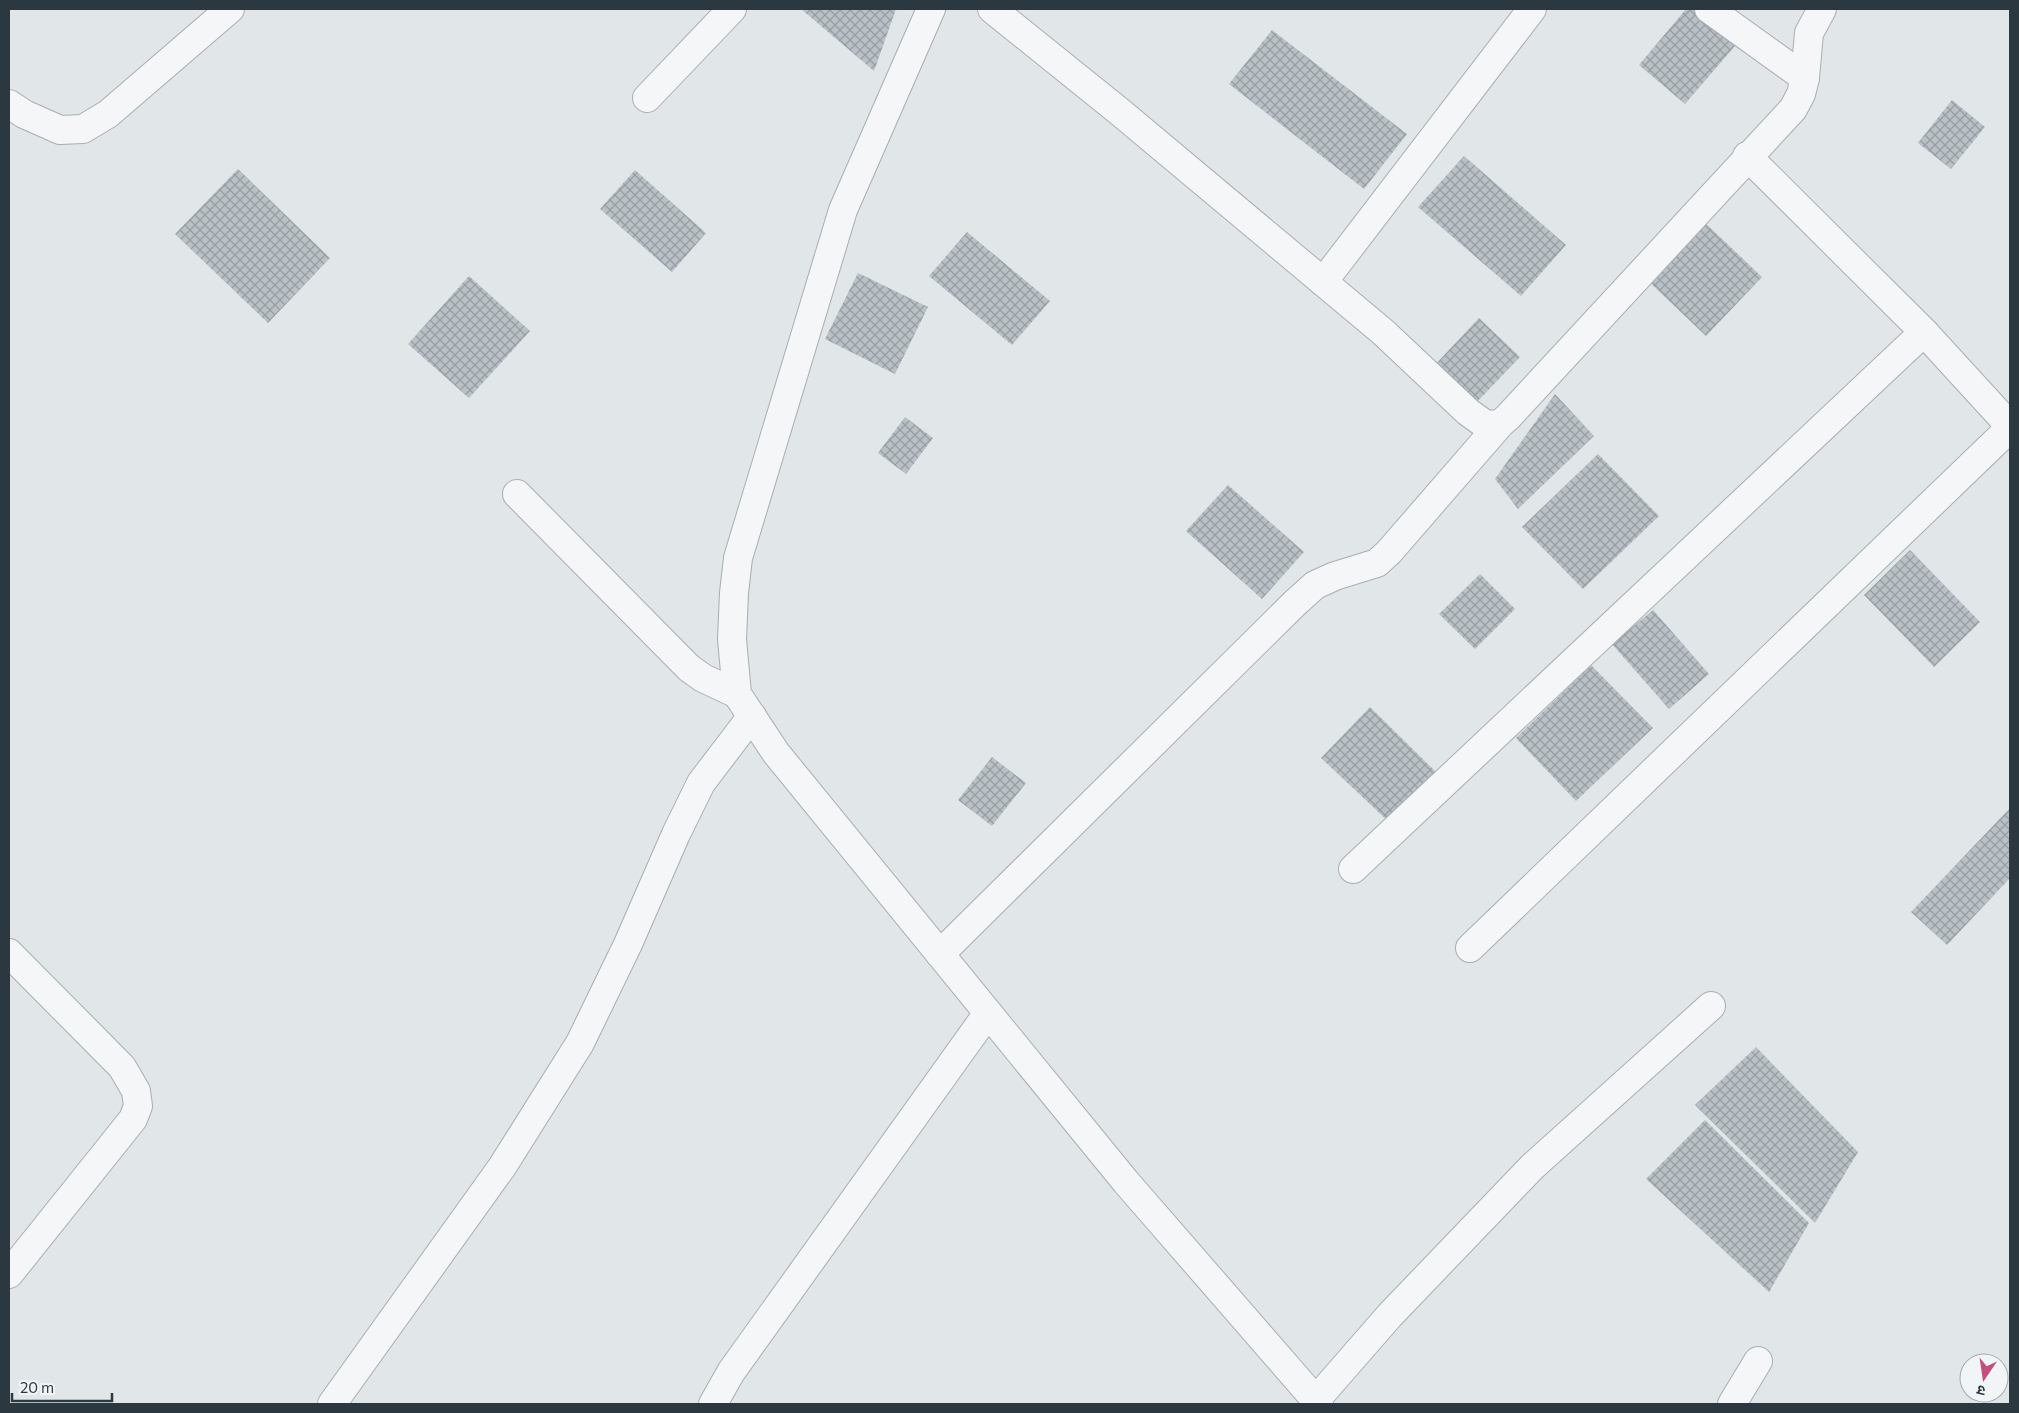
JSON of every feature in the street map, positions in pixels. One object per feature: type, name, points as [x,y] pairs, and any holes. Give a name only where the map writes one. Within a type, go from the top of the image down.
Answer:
[{"type":"street","points":[[9,104],[24,114],[60,130],[83,129],[108,114],[230,9]]},
{"type":"street","points":[[647,98],[732,9]]},
{"type":"street","points":[[332,1404],[502,1168],[580,1043],[628,944],[676,834],[701,783],[744,705],[732,639],[738,558],[843,210],[931,9]]},
{"type":"street","points":[[992,9],[1120,112],[1383,332],[1468,412],[1486,425],[1500,424]]},
{"type":"street","points":[[1323,282],[1532,9]]},
{"type":"street","points":[[1709,9],[1805,78]]},
{"type":"street","points":[[940,954],[1315,585],[1335,576],[1377,563],[1389,552],[1500,424],[1747,156],[1793,109],[1805,78],[1809,33],[1822,9]]},
{"type":"street","points":[[1470,948],[2010,427],[1924,332],[1747,156]]},
{"type":"street","points":[[1354,869],[1924,332]]},
{"type":"street","points":[[517,494],[689,668],[744,705],[776,753],[1126,1182],[1316,1403],[1390,1315],[1533,1166],[1711,1006]]},
{"type":"street","points":[[9,953],[122,1067],[136,1091],[138,1106],[133,1120],[9,1274]]},
{"type":"street","points":[[713,1404],[731,1372],[988,1012]]},
{"type":"street","points":[[1732,1404],[1758,1361]]},
{"type":"building","points":[[801,9],[896,9],[874,71]]},
{"type":"building","points":[[1686,9],[1705,9],[1741,39],[1685,104],[1639,65]]},
{"type":"building","points":[[1272,30],[1407,134],[1364,189],[1229,84]]},
{"type":"building","points":[[1952,100],[1985,127],[1951,169],[1918,143]]},
{"type":"building","points":[[1464,156],[1566,245],[1521,296],[1418,207]]},
{"type":"building","points":[[238,169],[330,258],[268,323],[175,234]]},
{"type":"building","points":[[635,170],[706,233],[672,272],[600,209]]},
{"type":"building","points":[[1701,219],[1762,277],[1706,336],[1645,278]]},
{"type":"building","points":[[967,232],[1050,301],[1012,345],[929,276]]},
{"type":"building","points":[[858,273],[928,307],[895,374],[825,339]]},
{"type":"building","points":[[469,276],[530,331],[469,398],[408,344]]},
{"type":"building","points":[[1479,318],[1520,357],[1474,405],[1433,367]]},
{"type":"building","points":[[1555,394],[1594,436],[1518,509],[1495,479]]},
{"type":"building","points":[[905,417],[933,438],[906,474],[878,453]]},
{"type":"building","points":[[1598,454],[1659,516],[1583,589],[1522,527]]},
{"type":"building","points":[[1228,485],[1304,552],[1262,599],[1186,531]]},
{"type":"building","points":[[1910,550],[1980,622],[1934,667],[1864,595]]},
{"type":"building","points":[[1480,574],[1515,609],[1475,649],[1439,614]]},
{"type":"building","points":[[1653,610],[1709,674],[1669,709],[1612,644]]},
{"type":"building","points":[[1591,665],[1653,728],[1576,801],[1516,738]]},
{"type":"building","points":[[1370,707],[1437,773],[1389,822],[1321,758]]},
{"type":"building","points":[[992,757],[1026,783],[992,826],[958,800]]},
{"type":"building","points":[[2010,808],[2010,878],[1947,945],[1911,912]]},
{"type":"building","points":[[1756,1047],[1858,1152],[1815,1223],[1695,1105]]},
{"type":"building","points":[[1705,1120],[1809,1223],[1769,1292],[1646,1179]]}]
